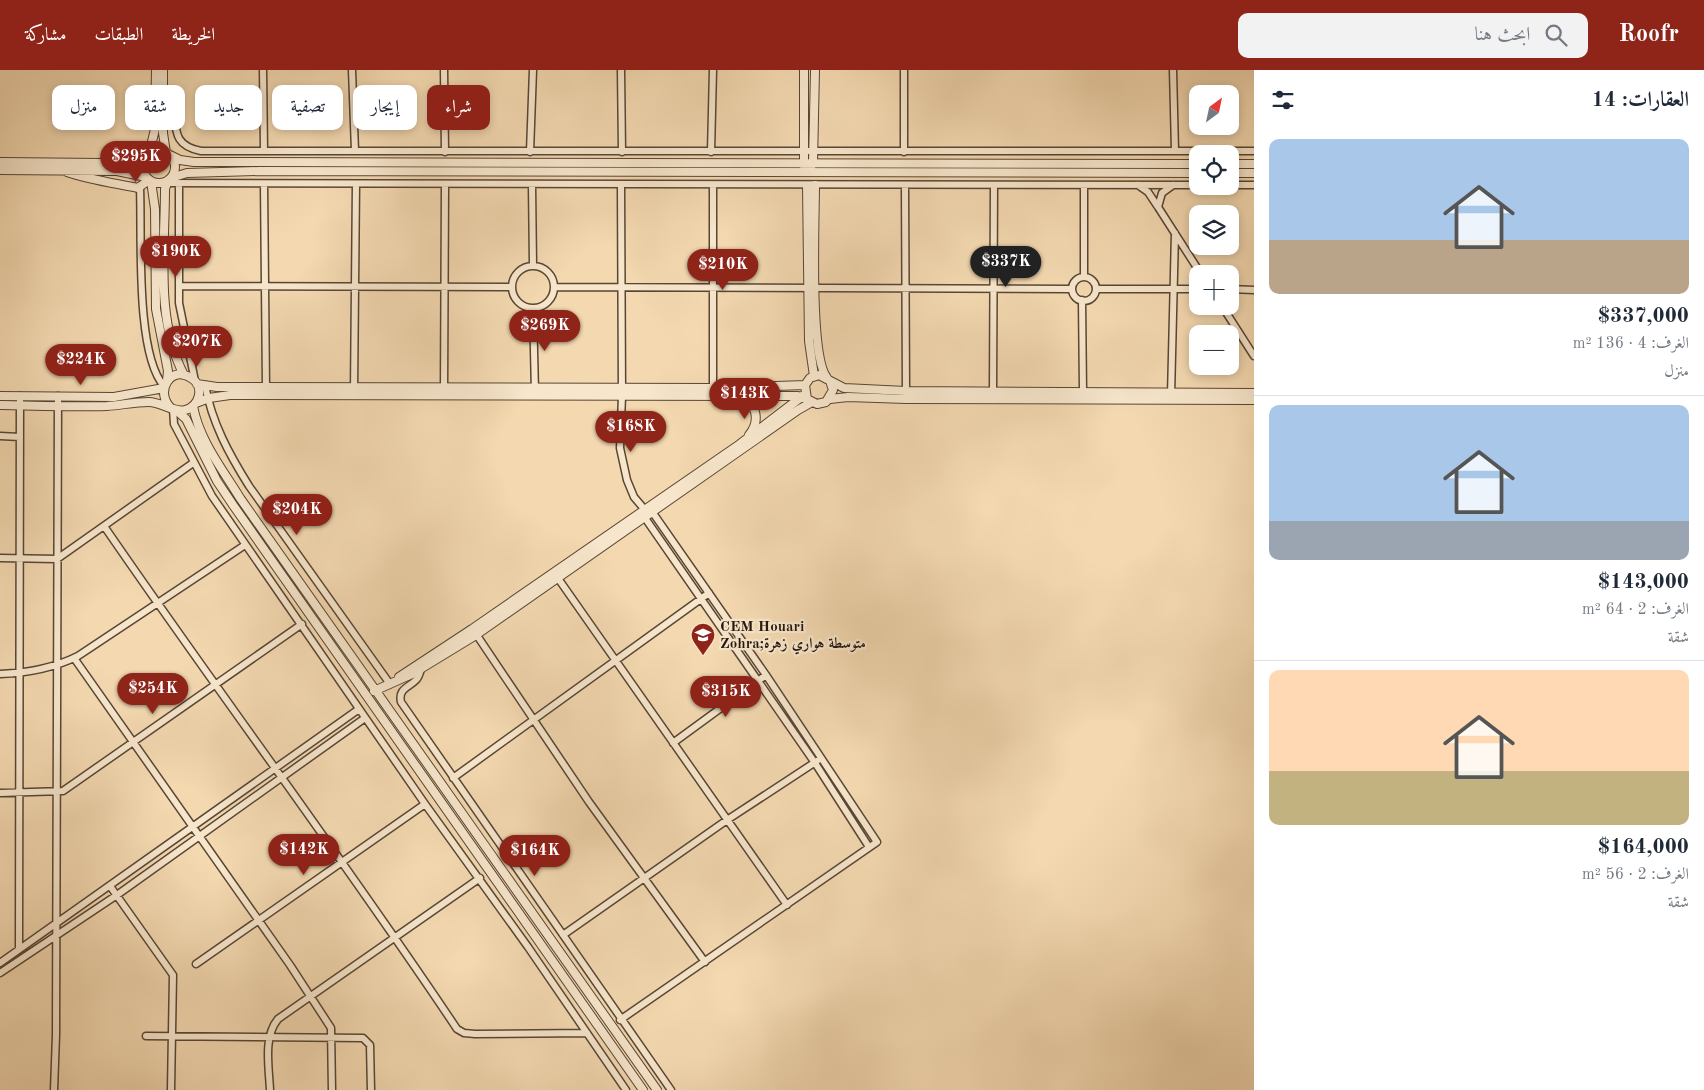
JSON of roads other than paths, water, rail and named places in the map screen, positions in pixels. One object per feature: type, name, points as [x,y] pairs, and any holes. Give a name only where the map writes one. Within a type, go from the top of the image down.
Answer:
[{"type":"street","points":[[156,70],[155,129],[142,167],[149,180],[154,209],[156,308],[168,372],[164,399],[186,419],[217,481],[233,505],[643,1090]]},
{"type":"street","points":[[162,85],[163,70]]},
{"type":"street","points":[[263,70],[264,151]]},
{"type":"street","points":[[352,70],[355,151]]},
{"type":"street","points":[[444,70],[445,152]]},
{"type":"street","points":[[530,152],[533,70]]},
{"type":"street","points":[[621,70],[622,152]]},
{"type":"street","points":[[711,152],[713,70]]},
{"type":"street","points":[[804,70],[803,163],[807,172]]},
{"type":"street","points":[[807,172],[813,163],[815,70]]},
{"type":"street","points":[[904,70],[904,152]]},
{"type":"street","points":[[1173,70],[1175,152]]},
{"type":"street","points":[[163,130],[167,153],[175,167],[167,181],[165,290],[174,348],[184,375],[199,384],[354,391],[713,392],[805,385],[814,376]]},
{"type":"street","points":[[177,130],[178,138],[187,147],[201,151],[1254,151]]},
{"type":"street","points":[[0,162],[101,163],[147,156],[159,150],[180,160],[194,162],[1189,164]]},
{"type":"street","points":[[1239,164],[1254,164]]},
{"type":"street","points":[[0,170],[117,171],[149,180],[167,181],[179,185],[1189,185]]},
{"type":"street","points":[[60,170],[95,180],[140,188]]},
{"type":"street","points":[[167,181],[187,173],[259,171],[1189,173]]},
{"type":"street","points":[[1239,173],[1254,173]]},
{"type":"street","points":[[149,180],[140,188],[141,276],[145,329],[154,372],[165,385]]},
{"type":"street","points":[[264,184],[266,387]]},
{"type":"street","points":[[354,391],[356,184]]},
{"type":"street","points":[[1138,184],[1148,192],[1195,265]]},
{"type":"street","points":[[179,185],[179,286],[183,325],[199,384],[200,392],[194,405],[197,423],[207,444],[240,498],[374,691],[657,1090]]},
{"type":"street","points":[[444,392],[445,185]]},
{"type":"street","points":[[532,185],[533,266]]},
{"type":"street","points":[[621,185],[622,392],[620,448],[622,466],[634,497],[700,599],[815,763],[869,847]]},
{"type":"street","points":[[713,392],[712,288],[714,185]]},
{"type":"street","points":[[905,185],[906,391]]},
{"type":"street","points":[[993,392],[995,289],[994,185]]},
{"type":"street","points":[[1084,185],[1084,277]]},
{"type":"street","points":[[1158,207],[1162,193],[1173,185]]},
{"type":"street","points":[[1239,185],[1254,185]]},
{"type":"street","points":[[811,186],[809,341],[814,376]]},
{"type":"street","points":[[1171,396],[1175,233]]},
{"type":"street","points":[[533,266],[544,269],[550,274],[555,287],[551,300],[546,305],[534,309],[521,305],[516,300],[512,287],[517,274],[523,269],[533,266]]},
{"type":"street","points":[[1084,277],[1094,282],[1096,289],[1094,296],[1082,300],[1075,296],[1072,289],[1074,282],[1084,277]]},
{"type":"street","points":[[179,286],[512,287]]},
{"type":"street","points":[[555,287],[1072,289]]},
{"type":"street","points":[[811,289],[821,367],[833,390],[830,399]]},
{"type":"street","points":[[1096,289],[1189,289]]},
{"type":"street","points":[[1239,289],[1254,290]]},
{"type":"street","points":[[1082,300],[1083,392]]},
{"type":"street","points":[[534,309],[535,392]]},
{"type":"street","points":[[1228,315],[1254,356]]},
{"type":"street","points":[[0,396],[114,397],[165,385],[172,377],[184,375]]},
{"type":"street","points":[[814,376],[829,380],[844,388],[906,391],[1083,392],[1254,400]]},
{"type":"street","points":[[199,384],[230,456],[249,486],[390,684]]},
{"type":"street","points":[[645,514],[653,513],[798,410],[807,398],[805,385]]},
{"type":"street","points":[[0,405],[124,405],[146,402],[174,409],[188,410],[207,399],[230,395],[354,391]]},
{"type":"street","points":[[713,392],[735,396],[807,398],[822,404],[830,399],[848,397],[906,400],[1254,393]]},
{"type":"street","points":[[19,950],[20,396]]},
{"type":"street","points":[[54,1090],[58,396]]},
{"type":"street","points":[[735,396],[750,403],[756,416],[753,430],[740,444]]},
{"type":"street","points":[[374,691],[422,669],[645,514],[740,444],[807,398]]},
{"type":"street","points":[[174,409],[174,424],[193,463],[245,545],[302,624],[425,804],[480,878],[588,1032],[626,1090]]},
{"type":"street","points":[[0,436],[20,437]]},
{"type":"street","points":[[0,558],[57,559],[193,463]]},
{"type":"street","points":[[620,1020],[877,842],[766,675],[653,513]]},
{"type":"street","points":[[104,526],[157,604],[216,684],[462,1032],[474,1034],[588,1032]]},
{"type":"street","points":[[0,674],[20,673],[74,658],[245,545]]},
{"type":"street","points":[[556,575],[787,905]]},
{"type":"street","points":[[453,778],[709,593]]},
{"type":"street","points":[[0,793],[64,791],[302,624]]},
{"type":"street","points":[[390,684],[426,657],[474,632]]},
{"type":"street","points":[[474,632],[589,802],[705,962]]},
{"type":"street","points":[[74,658],[259,920],[311,995],[331,1028],[332,1090]]},
{"type":"street","points":[[422,669],[417,680],[402,691],[400,696],[401,702],[620,1020],[671,1090]]},
{"type":"street","points":[[673,744],[766,675]]},
{"type":"street","points":[[0,962],[359,709]]},
{"type":"street","points":[[0,973],[200,837],[365,718]]},
{"type":"street","points":[[563,935],[727,820],[815,763],[821,757]]},
{"type":"street","points":[[196,964],[425,804]]},
{"type":"street","points":[[270,1090],[269,1037],[278,1019],[394,936],[480,878]]},
{"type":"street","points":[[110,886],[172,976],[171,1090]]},
{"type":"street","points":[[146,1036],[360,1037],[369,1042],[371,1090]]},
{"type":"place","name":"CEM Houari Zohra;متوسطة هواري زهرة","points":[[703,656]]}]
